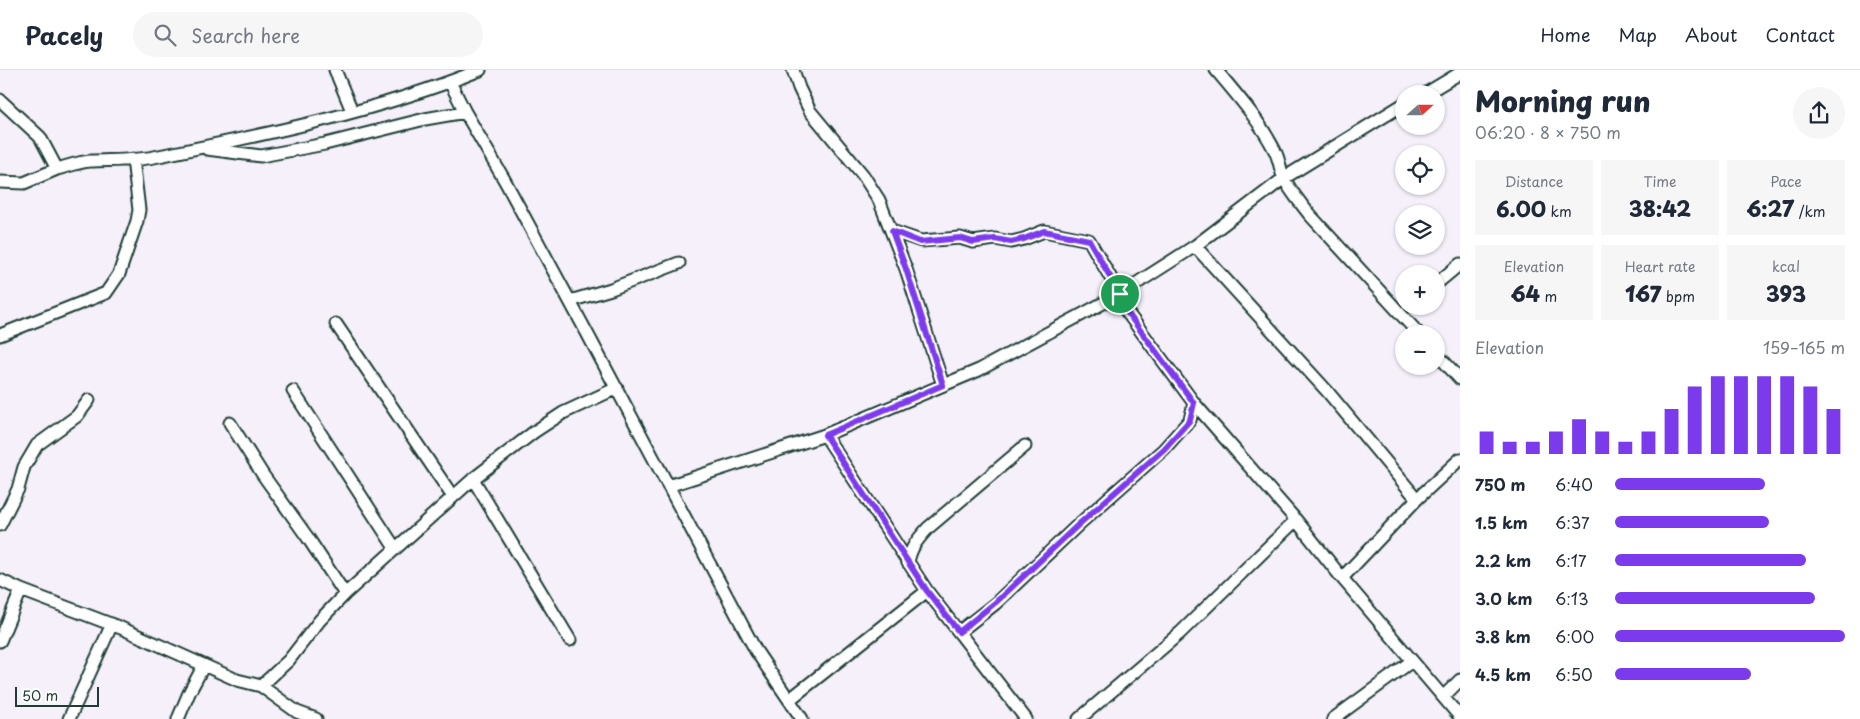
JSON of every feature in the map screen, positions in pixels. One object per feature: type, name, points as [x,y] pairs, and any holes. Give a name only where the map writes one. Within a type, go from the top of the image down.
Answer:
[{"type":"street","points":[[335,70],[352,111]]},
{"type":"street","points":[[0,182],[24,183],[57,169],[88,161],[133,160],[152,157],[302,126],[402,98],[480,70]]},
{"type":"street","points":[[793,70],[798,88],[810,111],[863,175],[879,200],[906,269],[943,385]]},
{"type":"street","points":[[1216,70],[1237,94],[1257,122],[1275,151],[1284,178],[1309,214],[1395,299]]},
{"type":"street","points":[[1440,85],[1460,73]]},
{"type":"street","points":[[450,82],[617,388],[756,651],[802,719]]},
{"type":"street","points":[[0,100],[40,137],[57,169]]},
{"type":"street","points":[[668,486],[825,435],[979,370],[1118,295],[1196,246],[1284,178],[1395,110]]},
{"type":"street","points":[[198,147],[261,156],[325,144],[425,119],[465,112]]},
{"type":"street","points":[[0,335],[106,293],[120,274],[137,221],[139,210],[133,160]]},
{"type":"street","points":[[892,231],[920,242],[960,238],[973,242],[995,239],[1011,242],[1044,231],[1089,240],[1118,295],[1194,403],[1296,520],[1342,578],[1460,717]]},
{"type":"street","points":[[1196,246],[1327,391],[1418,499]]},
{"type":"street","points":[[570,301],[611,289],[678,264]]},
{"type":"street","points":[[1445,276],[1460,264]]},
{"type":"street","points":[[336,324],[453,497]]},
{"type":"street","points":[[1445,362],[1460,379]]},
{"type":"street","points":[[261,686],[289,660],[320,620],[346,594],[473,479],[563,413],[617,388]]},
{"type":"street","points":[[293,391],[395,548]]},
{"type":"street","points":[[0,525],[18,489],[24,467],[37,446],[77,416],[90,400]]},
{"type":"street","points":[[959,632],[996,602],[1078,525],[1164,449],[1190,420],[1194,403]]},
{"type":"street","points":[[230,424],[346,594]]},
{"type":"street","points":[[825,435],[927,591],[1026,719]]},
{"type":"street","points":[[908,563],[916,542],[928,528],[1025,446]]},
{"type":"street","points":[[1342,578],[1418,499],[1460,459]]},
{"type":"street","points":[[473,479],[570,640]]},
{"type":"street","points":[[1079,719],[1180,633],[1296,520]]},
{"type":"street","points":[[0,580],[21,590],[112,624],[237,680],[261,686],[295,715],[316,719]]},
{"type":"street","points":[[0,641],[21,590]]},
{"type":"street","points":[[789,700],[927,591]]},
{"type":"street","points":[[68,719],[112,624]]},
{"type":"street","points":[[1333,719],[1412,661]]},
{"type":"street","points":[[178,719],[204,665]]},
{"type":"street","points":[[1443,697],[1460,680]]},
{"type":"route","points":[[892,231],[920,242],[960,238],[973,242],[995,239],[1011,242],[1044,231],[1089,240],[1120,294],[1115,296],[1194,403],[1190,420],[1164,449],[1078,525],[996,602],[959,632],[927,591],[825,435],[943,385],[892,231]]}]
